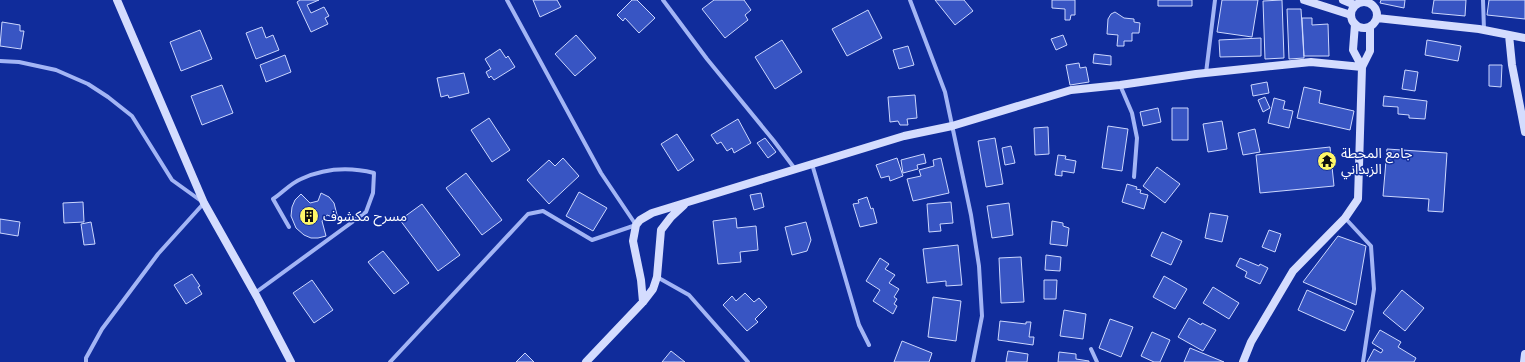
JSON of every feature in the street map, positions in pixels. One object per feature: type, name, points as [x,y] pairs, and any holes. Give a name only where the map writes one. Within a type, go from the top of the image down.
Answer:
[{"type":"street","points":[[116,0],[204,203],[291,362]]},
{"type":"street","points":[[507,0],[601,173],[636,225]]},
{"type":"street","points":[[663,0],[707,59],[795,169]]},
{"type":"street","points":[[910,0],[945,92],[971,215],[979,266],[982,316],[973,362]]},
{"type":"street","points":[[1206,73],[1215,0]]},
{"type":"street","points":[[1304,0],[1351,15],[1355,24],[1353,50],[1362,67]]},
{"type":"street","points":[[1343,0],[1358,3],[1370,2],[1377,10],[1376,22],[1370,27],[1362,28],[1355,24]]},
{"type":"street","points":[[1483,0],[1484,30]]},
{"type":"street","points":[[1351,15],[1358,3]]},
{"type":"street","points":[[1377,18],[1484,30],[1525,38]]},
{"type":"street","points":[[1243,362],[1251,342],[1294,271],[1346,218],[1358,199],[1362,67],[1370,50],[1370,27]]},
{"type":"street","points":[[1509,35],[1512,65],[1525,132]]},
{"type":"street","points":[[0,61],[19,62],[56,70],[88,84],[108,97],[132,116],[172,180],[204,203]]},
{"type":"street","points":[[643,302],[641,280],[633,242],[636,225],[640,220],[652,213],[686,204],[904,136],[952,126],[1071,90],[1206,73],[1311,62],[1362,67]]},
{"type":"street","points":[[1120,85],[1132,113],[1137,138],[1134,177]]},
{"type":"street","points":[[812,164],[859,325],[869,345]]},
{"type":"street","points":[[254,293],[366,212],[373,193],[374,173],[357,169],[334,169],[300,179],[273,199],[289,227]]},
{"type":"street","points":[[86,362],[86,358],[102,329],[158,254],[204,203]]},
{"type":"street","points":[[586,362],[643,302],[653,289],[657,277],[661,230],[671,217],[686,204]]},
{"type":"street","points":[[390,362],[528,214],[543,211],[592,240],[636,225]]},
{"type":"street","points":[[1346,218],[1371,246],[1374,289],[1363,362]]},
{"type":"street","points":[[657,277],[689,295],[748,362]]},
{"type":"street","points":[[1090,349],[1097,362]]},
{"type":"street","points":[[1524,362],[1525,354]]},
{"type":"building","points":[[300,0],[319,0],[307,5],[311,13],[324,7],[329,16],[325,18],[328,24],[311,32],[297,2]]},
{"type":"building","points":[[533,0],[557,0],[561,7],[540,17]]},
{"type":"building","points":[[632,0],[637,0],[655,18],[639,33],[625,18],[623,21],[617,15]]},
{"type":"building","points":[[714,0],[744,0],[751,10],[745,15],[748,20],[725,38],[702,9]]},
{"type":"building","points":[[935,0],[964,0],[973,11],[955,25]]},
{"type":"building","points":[[1052,0],[1075,0],[1075,15],[1071,15],[1070,20],[1065,20],[1065,9],[1052,8]]},
{"type":"building","points":[[1158,0],[1192,0],[1192,6],[1158,6]]},
{"type":"building","points":[[1222,0],[1258,0],[1252,37],[1217,32]]},
{"type":"building","points":[[1282,0],[1284,58],[1265,59],[1263,1]]},
{"type":"building","points":[[1381,0],[1405,0],[1404,8],[1380,3]]},
{"type":"building","points":[[1434,0],[1466,0],[1465,16],[1432,13]]},
{"type":"building","points":[[1489,0],[1525,0],[1525,19],[1487,15]]},
{"type":"building","points":[[1287,9],[1301,9],[1304,58],[1289,59]]},
{"type":"building","points":[[868,10],[882,38],[847,56],[832,29]]},
{"type":"building","points":[[1115,12],[1124,18],[1134,19],[1134,22],[1140,23],[1139,33],[1132,33],[1132,41],[1124,41],[1124,46],[1117,46],[1118,35],[1107,34],[1108,19],[1111,14]]},
{"type":"building","points":[[1302,18],[1312,18],[1312,25],[1328,24],[1329,56],[1304,56]]},
{"type":"building","points":[[2,22],[20,25],[20,31],[24,31],[21,49],[0,46]]},
{"type":"building","points":[[262,27],[266,38],[273,35],[279,50],[256,59],[246,33]]},
{"type":"building","points":[[200,30],[212,59],[181,71],[170,42]]},
{"type":"building","points":[[576,35],[596,58],[575,76],[555,54]]},
{"type":"building","points":[[1063,35],[1067,45],[1056,50],[1051,39]]},
{"type":"building","points":[[1261,38],[1261,56],[1220,57],[1219,40]]},
{"type":"building","points":[[782,40],[802,72],[775,89],[755,57]]},
{"type":"building","points":[[1427,40],[1461,46],[1458,61],[1425,55]]},
{"type":"building","points":[[908,46],[914,65],[899,69],[893,50]]},
{"type":"building","points":[[500,49],[506,58],[508,56],[515,67],[494,80],[491,76],[489,78],[486,72],[491,69],[485,59]]},
{"type":"building","points":[[1094,54],[1111,56],[1111,65],[1093,63]]},
{"type":"building","points":[[285,55],[291,72],[266,82],[260,65]]},
{"type":"building","points":[[1079,63],[1080,68],[1086,67],[1089,82],[1070,85],[1066,65]]},
{"type":"building","points":[[1489,65],[1502,65],[1501,87],[1489,86]]},
{"type":"building","points":[[1405,70],[1418,72],[1415,91],[1402,89]]},
{"type":"building","points":[[464,73],[469,93],[449,98],[448,95],[441,97],[437,78]]},
{"type":"building","points":[[1267,82],[1269,93],[1253,96],[1251,85]]},
{"type":"building","points":[[222,85],[233,113],[202,125],[191,96]]},
{"type":"building","points":[[1304,87],[1321,91],[1319,103],[1354,111],[1350,130],[1297,118]]},
{"type":"building","points":[[915,95],[917,118],[907,119],[908,125],[900,125],[898,121],[890,122],[888,97]]},
{"type":"building","points":[[1384,96],[1427,101],[1425,119],[1409,118],[1409,115],[1398,114],[1398,107],[1383,106]]},
{"type":"building","points":[[1265,97],[1270,108],[1263,112],[1258,100]]},
{"type":"building","points":[[1274,98],[1285,101],[1283,109],[1293,111],[1289,128],[1268,123]]},
{"type":"building","points":[[1158,108],[1161,122],[1143,126],[1140,112]]},
{"type":"building","points":[[1172,108],[1188,108],[1188,140],[1172,140]]},
{"type":"building","points":[[489,118],[510,150],[492,162],[471,130]]},
{"type":"building","points":[[738,119],[751,143],[734,153],[732,148],[727,151],[721,142],[717,144],[711,135]]},
{"type":"building","points":[[1222,121],[1227,149],[1208,152],[1203,124]]},
{"type":"building","points":[[1108,126],[1128,129],[1122,171],[1102,168]]},
{"type":"building","points":[[1048,127],[1049,154],[1035,155],[1034,128]]},
{"type":"building","points":[[1255,129],[1260,152],[1243,155],[1238,133]]},
{"type":"building","points":[[677,134],[694,160],[678,171],[661,144]]},
{"type":"building","points":[[765,138],[776,152],[768,158],[757,143]]},
{"type":"building","points":[[995,138],[1003,184],[986,187],[978,141]]},
{"type":"building","points":[[1011,146],[1015,163],[1005,165],[1002,148]]},
{"type":"building","points":[[1330,147],[1334,186],[1260,193],[1256,155]]},
{"type":"building","points":[[1387,149],[1447,153],[1443,212],[1428,211],[1429,199],[1383,196]]},
{"type":"building","points":[[924,154],[926,163],[917,165],[918,169],[903,173],[901,160]]},
{"type":"building","points":[[1058,155],[1066,156],[1065,159],[1076,161],[1074,173],[1062,171],[1062,176],[1055,175]]},
{"type":"building","points":[[563,158],[579,176],[549,204],[527,180],[549,160],[555,166]]},
{"type":"building","points":[[897,158],[903,176],[890,181],[889,176],[881,178],[876,165]]},
{"type":"building","points":[[941,158],[949,193],[913,201],[907,179],[921,176],[919,170],[934,166],[933,160]]},
{"type":"building","points":[[1157,167],[1180,184],[1165,203],[1143,186]]},
{"type":"building","points":[[466,173],[502,220],[482,235],[446,188]]},
{"type":"building","points":[[1127,184],[1137,187],[1136,189],[1141,190],[1140,193],[1148,195],[1144,209],[1122,202]]},
{"type":"building","points":[[579,192],[607,208],[593,231],[566,216]]},
{"type":"building","name":"مسرح مكشوف","points":[[321,193],[329,197],[334,203],[338,219],[327,215],[322,221],[326,236],[311,238],[304,235],[296,228],[291,216],[292,207],[295,200],[301,194],[310,203],[318,201]]},
{"type":"building","points":[[761,193],[764,207],[754,210],[750,195]]},
{"type":"building","points":[[867,197],[871,209],[873,208],[877,223],[860,227],[853,204],[859,203],[858,200]]},
{"type":"building","points":[[83,202],[84,222],[64,223],[63,203]]},
{"type":"building","points":[[951,202],[953,223],[940,224],[941,231],[929,232],[927,204]]},
{"type":"building","points":[[1009,203],[1013,235],[992,238],[987,206]]},
{"type":"building","points":[[422,204],[460,255],[438,271],[400,220]]},
{"type":"building","points":[[1210,213],[1228,216],[1222,242],[1205,238]]},
{"type":"building","points":[[736,218],[737,228],[756,226],[758,250],[740,252],[741,262],[718,264],[713,221]]},
{"type":"building","points":[[0,219],[20,222],[18,236],[0,233]]},
{"type":"building","points":[[1052,221],[1063,223],[1063,226],[1069,228],[1067,246],[1050,244]]},
{"type":"building","points":[[91,222],[95,244],[84,245],[81,224]]},
{"type":"building","points":[[806,222],[811,240],[807,251],[792,255],[785,227]]},
{"type":"building","points":[[1269,230],[1281,234],[1275,252],[1262,247]]},
{"type":"building","points":[[1162,232],[1182,241],[1171,265],[1151,256]]},
{"type":"building","points":[[1338,236],[1366,246],[1356,305],[1303,282]]},
{"type":"building","points":[[958,245],[962,285],[946,286],[946,281],[927,283],[923,249]]},
{"type":"building","points":[[383,251],[409,283],[394,294],[368,262]]},
{"type":"building","points":[[1046,255],[1061,257],[1060,271],[1045,270]]},
{"type":"building","points":[[1021,257],[1024,302],[1001,303],[999,258]]},
{"type":"building","points":[[880,258],[889,264],[885,269],[895,275],[889,283],[899,289],[894,297],[897,299],[894,304],[897,306],[893,314],[873,301],[880,290],[866,281]]},
{"type":"building","points":[[1240,258],[1268,268],[1260,284],[1245,277],[1247,272],[1236,266]]},
{"type":"building","points":[[192,274],[200,286],[198,287],[202,294],[186,304],[174,285]]},
{"type":"building","points":[[1164,276],[1187,289],[1175,309],[1153,297]]},
{"type":"building","points":[[312,280],[333,310],[314,323],[293,293]]},
{"type":"building","points":[[1044,280],[1057,280],[1056,299],[1044,299]]},
{"type":"building","points":[[1213,287],[1239,303],[1229,319],[1203,303]]},
{"type":"building","points":[[1307,290],[1354,311],[1345,331],[1298,310]]},
{"type":"building","points":[[1402,290],[1424,308],[1405,331],[1383,313]]},
{"type":"building","points":[[745,293],[754,302],[759,298],[767,307],[755,319],[758,322],[747,331],[723,305],[732,296],[736,301]]},
{"type":"building","points":[[933,297],[961,301],[956,341],[928,337]]},
{"type":"building","points":[[1064,310],[1086,314],[1083,339],[1060,336]]},
{"type":"building","points":[[1189,318],[1201,325],[1202,323],[1216,330],[1203,351],[1178,337]]},
{"type":"building","points":[[1110,319],[1133,327],[1121,357],[1099,348]]},
{"type":"building","points":[[1000,321],[1026,324],[1026,322],[1031,322],[1029,337],[1034,337],[1033,345],[998,340]]},
{"type":"building","points":[[1380,330],[1401,342],[1398,347],[1416,358],[1414,362],[1367,362],[1374,349],[1381,353],[1383,350],[1372,343]]},
{"type":"building","points":[[1152,332],[1170,340],[1160,362],[1154,362],[1141,356]]},
{"type":"building","points":[[902,341],[932,353],[929,362],[894,362]]},
{"type":"building","points":[[1190,348],[1224,362],[1184,362]]},
{"type":"building","points":[[671,351],[685,362],[662,362]]},
{"type":"building","points":[[1008,351],[1028,354],[1027,362],[1006,362]]},
{"type":"building","points":[[1059,352],[1076,354],[1076,359],[1089,362],[1058,362]]},
{"type":"building","points":[[525,353],[534,362],[516,362]]},
{"type":"place","name":"جامع المحطة الزبداني","points":[[1327,161]]},
{"type":"place","name":"مسرح مكشوف","points":[[309,216]]}]
